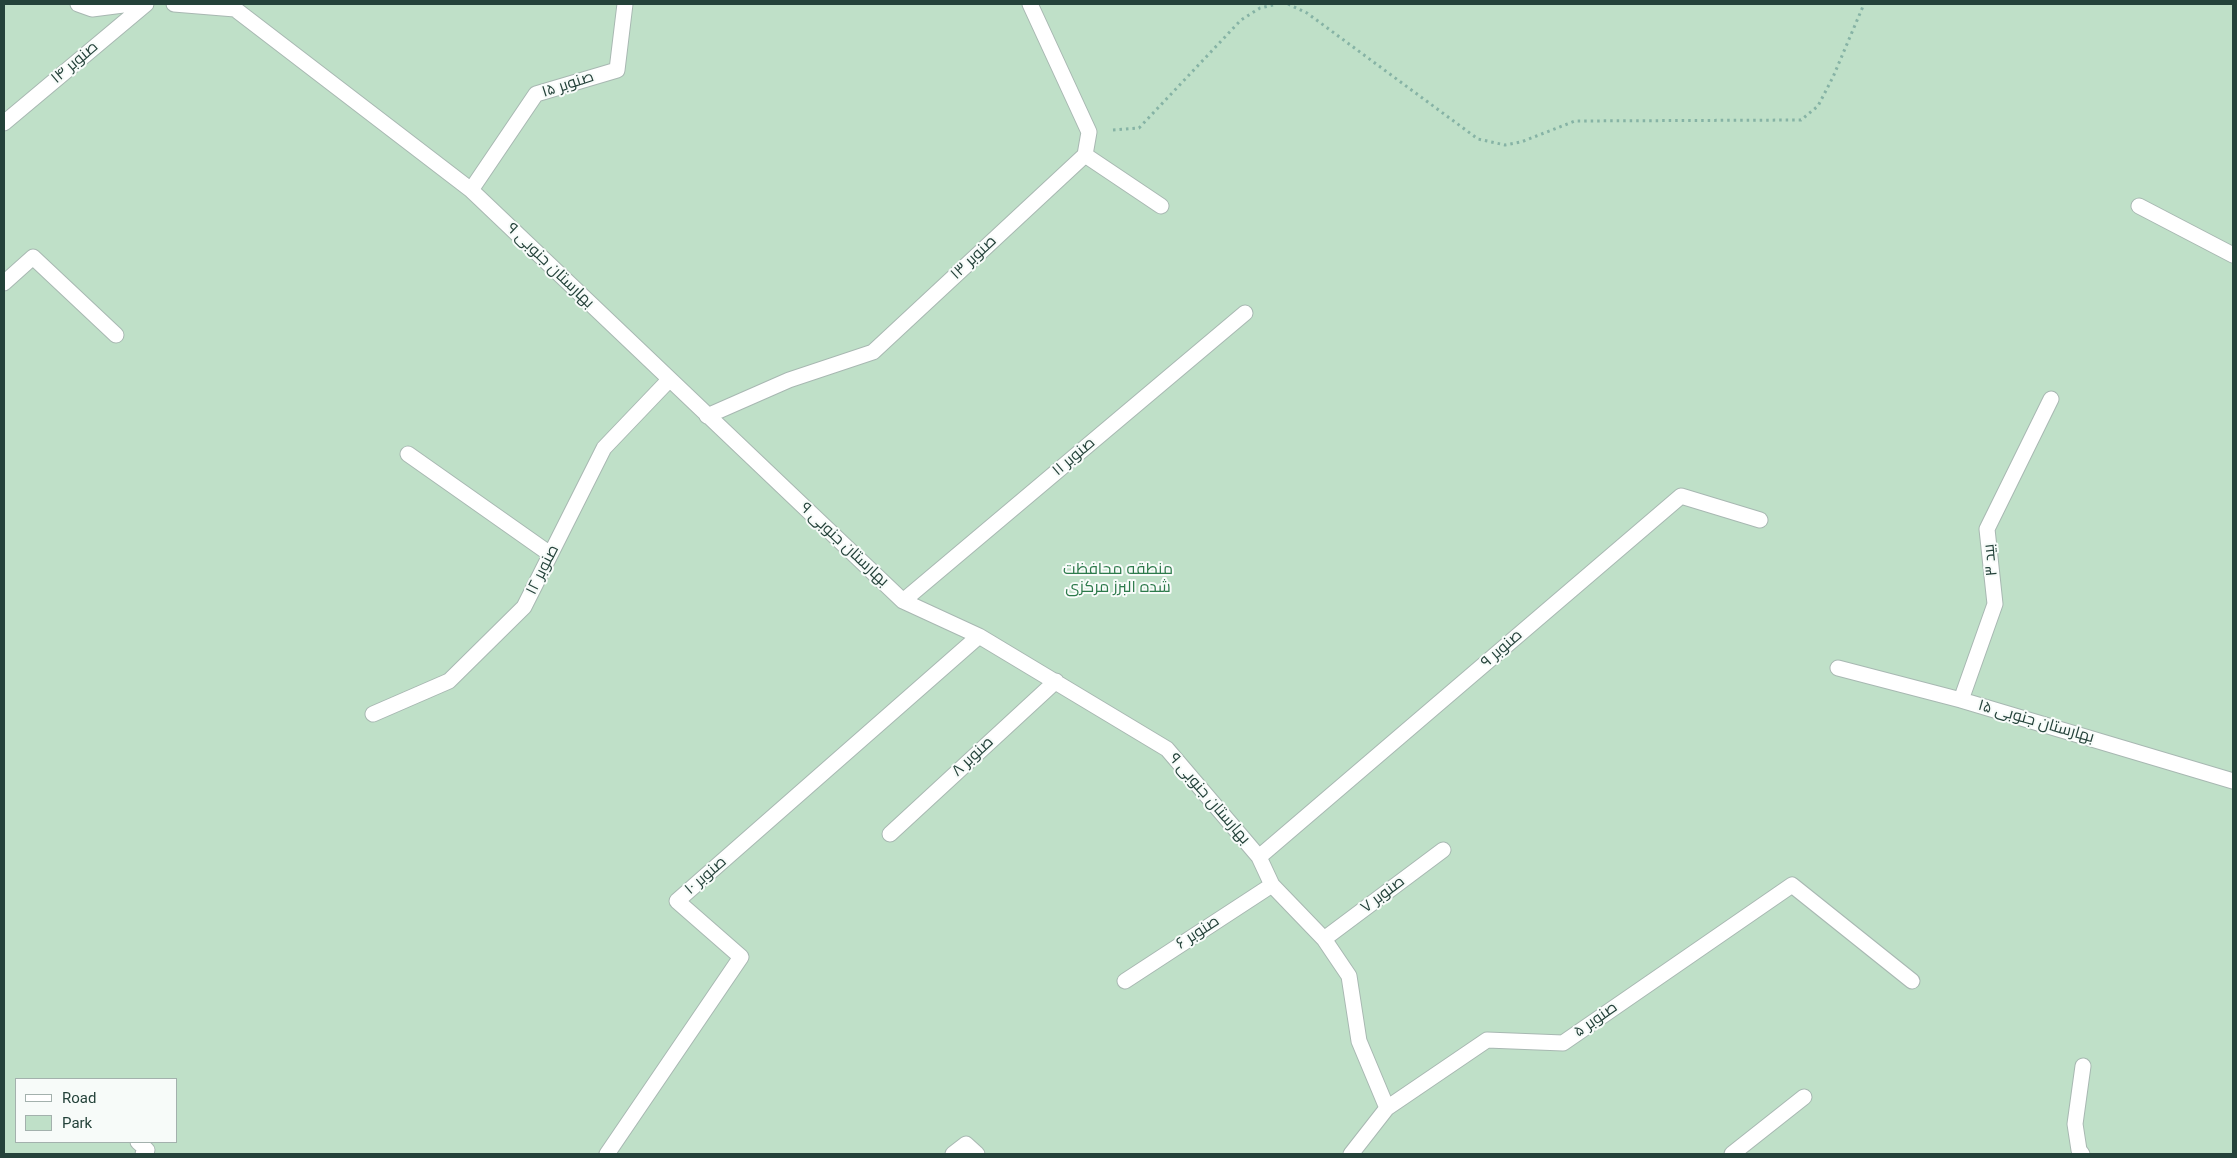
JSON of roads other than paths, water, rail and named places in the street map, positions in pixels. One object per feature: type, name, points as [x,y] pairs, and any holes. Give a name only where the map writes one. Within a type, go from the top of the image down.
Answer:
[{"type":"street","points":[[78,4],[92,9],[131,4]]},
{"type":"street","name":"صنوبر ۱۴","points":[[4,123],[146,4]]},
{"type":"street","name":"بهارستان جنوبی ۹","points":[[174,4],[235,6],[471,190],[903,601],[979,636],[1167,749],[1259,856],[1272,885],[1324,939],[1348,976],[1359,1041],[1386,1108]]},
{"type":"street","name":"صنوبر ۱۵","points":[[471,190],[536,94],[617,70],[625,4]]},
{"type":"street","points":[[1030,4],[1090,132],[1086,155],[1161,206]]},
{"type":"street","name":"صنوبر ۱۳","points":[[707,416],[789,380],[873,352],[1086,155]]},
{"type":"street","points":[[2139,206],[2233,255]]},
{"type":"street","points":[[4,283],[33,257],[116,335]]},
{"type":"street","name":"صنوبر ۱۱","points":[[903,601],[1245,313]]},
{"type":"street","name":"صنوبر ۱۲","points":[[373,714],[449,681],[524,606],[604,448],[670,380]]},
{"type":"street","name":"بید ۳","points":[[1961,700],[1995,604],[1987,529],[2051,399]]},
{"type":"street","points":[[408,454],[550,554]]},
{"type":"street","name":"صنوبر ۹","points":[[1259,856],[1681,496],[1760,520]]},
{"type":"street","name":"صنوبر ۱۰","points":[[607,1154],[741,957],[677,902],[979,636]]},
{"type":"street","name":"بهارستان جنوبی ۱۵","points":[[1838,668],[1961,700],[2233,780]]},
{"type":"street","name":"صنوبر ۸","points":[[890,834],[1056,681]]},
{"type":"street","name":"صنوبر ۷","points":[[1324,939],[1443,850]]},
{"type":"street","name":"صنوبر ۶","points":[[1125,981],[1272,885]]},
{"type":"street","name":"صنوبر ۵","points":[[1386,1108],[1487,1040],[1563,1043],[1792,885],[1912,982]]},
{"type":"street","points":[[2082,1154],[2079,1150],[2075,1124],[2083,1066]]},
{"type":"street","points":[[1732,1154],[1804,1097]]},
{"type":"street","points":[[1352,1154],[1386,1108]]},
{"type":"street","points":[[139,1143],[147,1150],[143,1154]]},
{"type":"street","points":[[953,1154],[966,1144],[977,1154]]},
{"type":"park label","name":"منطقه محافظت شده البرز مرکزی","points":[[1118,579]]}]
